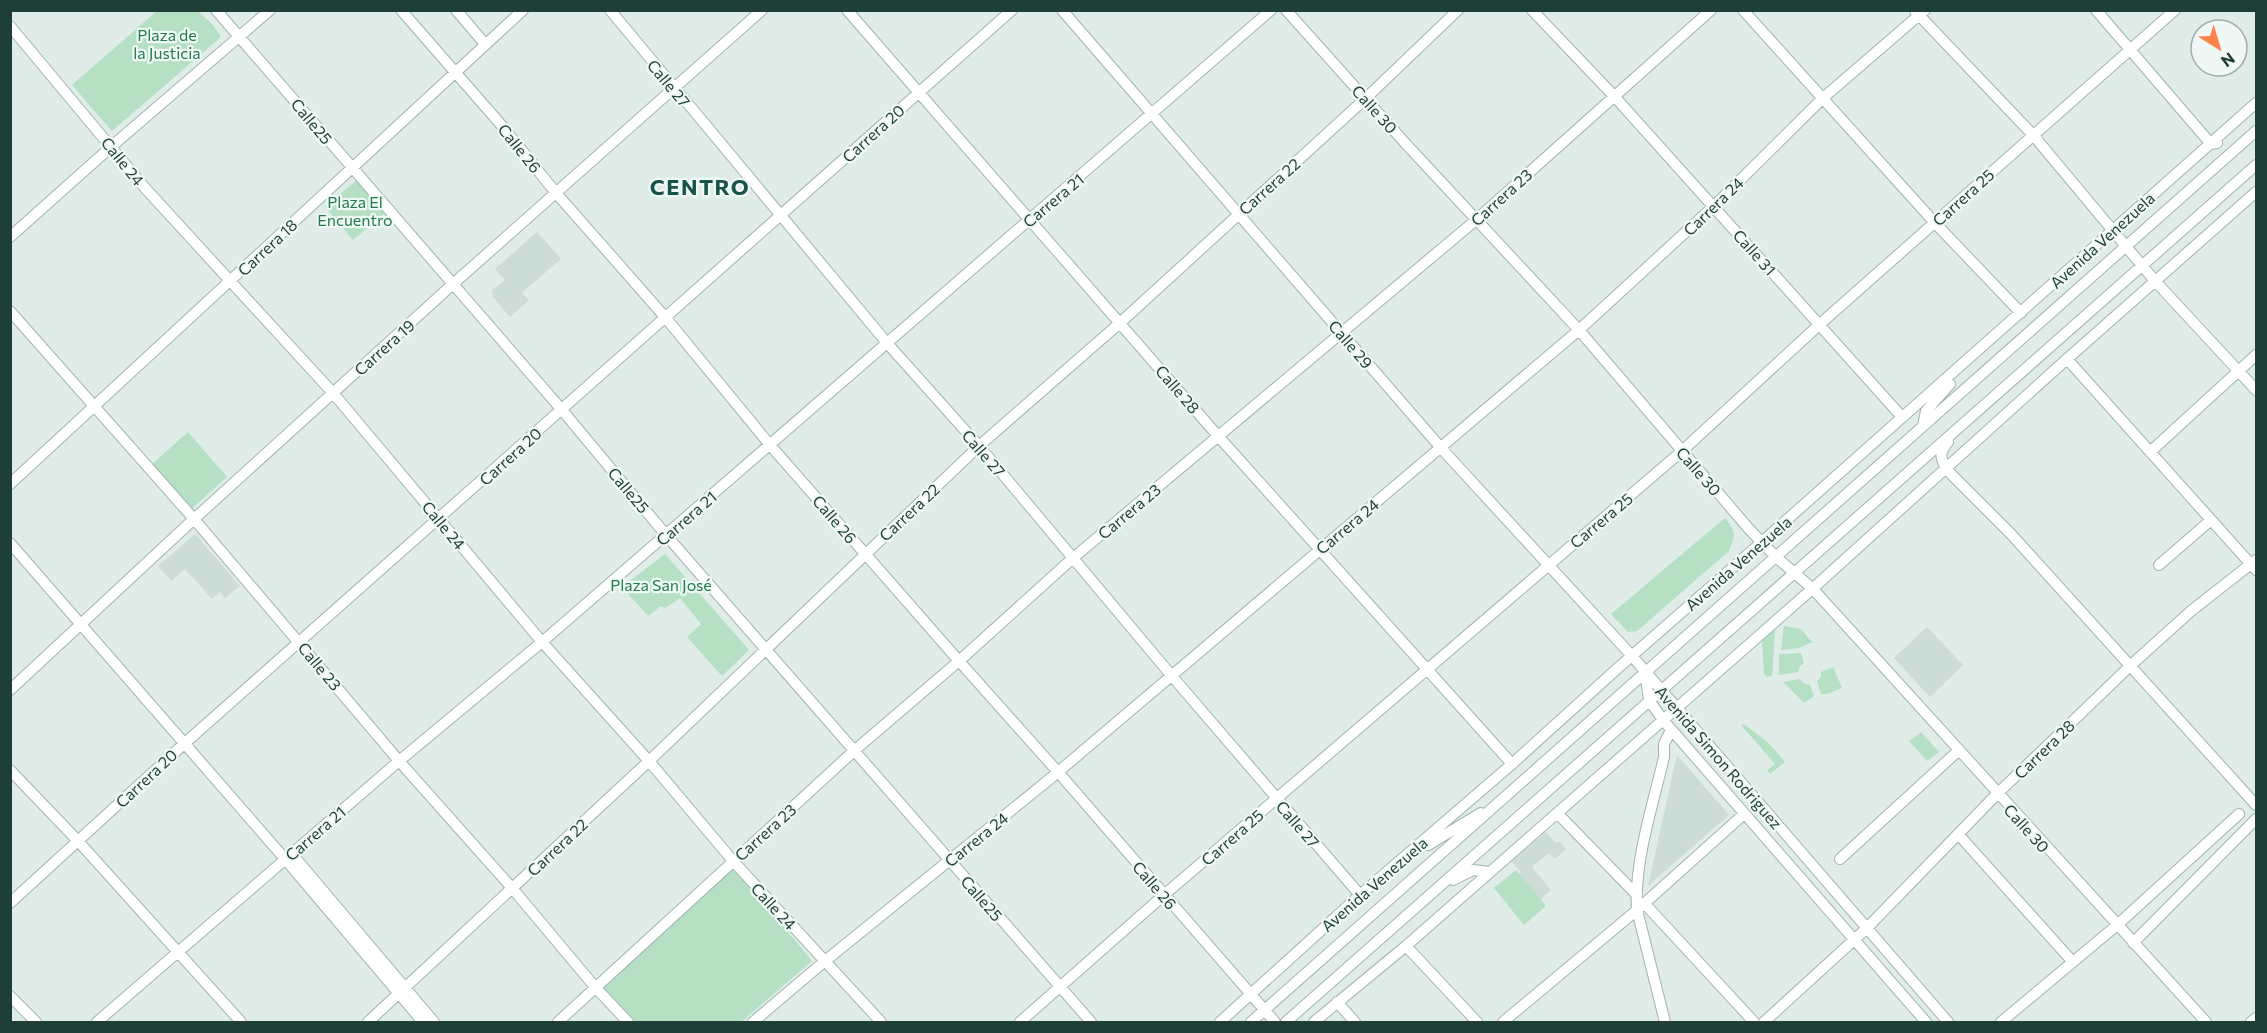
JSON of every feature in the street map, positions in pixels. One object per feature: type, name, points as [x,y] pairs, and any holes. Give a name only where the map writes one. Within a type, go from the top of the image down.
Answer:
[{"type":"street","name":"Calle25","points":[[216,10],[666,535],[1091,1023]]},
{"type":"street","points":[[10,237],[270,10]]},
{"type":"street","name":"Calle 26","points":[[401,10],[665,317],[770,445],[1275,1023]]},
{"type":"street","points":[[456,10],[485,44]]},
{"type":"street","name":"Carrera 18","points":[[10,484],[523,10]]},
{"type":"street","name":"Calle 27","points":[[610,10],[673,89],[887,343],[979,447],[1359,895]]},
{"type":"street","name":"Carrera 19","points":[[10,690],[453,284],[762,10]]},
{"type":"street","name":"Calle 28","points":[[847,10],[1218,436],[1512,764]]},
{"type":"street","name":"Carrera 20","points":[[10,903],[299,641],[1012,10]]},
{"type":"street","name":"Calle 29","points":[[1062,10],[1441,448],[1645,672]]},
{"type":"street","name":"Carrera 21","points":[[97,1023],[399,760],[542,642],[1152,116],[1271,10]]},
{"type":"street","name":"Calle 30","points":[[1286,10],[1365,99],[1579,330],[1762,542],[1811,590],[2206,1023]]},
{"type":"street","name":"Carrera 22","points":[[368,1023],[650,761],[979,447],[1121,322],[1365,99],[1458,10]]},
{"type":"street","name":"Calle 31","points":[[1532,10],[1614,96],[1902,417]]},
{"type":"street","name":"Carrera 23","points":[[558,1023],[855,750],[959,661],[1073,558],[1476,220],[1711,10]]},
{"type":"street","points":[[1743,10],[1935,223],[2021,313]]},
{"type":"street","points":[[2096,10],[2211,144],[2221,142],[2256,112]]},
{"type":"street","name":"Carrera 25","points":[[1020,1023],[1164,895],[1682,451],[1820,324],[2175,10]]},
{"type":"street","points":[[1920,12],[2033,135],[2155,280],[2256,390]]},
{"type":"street","name":"Carrera 24","points":[[753,1023],[825,961],[1058,772],[1579,330],[1714,206],[1823,99],[1920,12]]},
{"type":"street","name":"Calle 24","points":[[10,26],[145,188],[333,393],[542,642],[650,761],[733,861],[881,1023]]},
{"type":"street","name":"Avenida Venezuela","points":[[1220,1023],[1359,895],[1512,764],[2256,103]]},
{"type":"street","name":"Avenida Venezuela","points":[[1251,1023],[2256,131]]},
{"type":"street","points":[[1286,1023],[2142,264],[2256,166]]},
{"type":"street","points":[[1314,1023],[1406,946],[1811,590],[2155,280],[2256,194]]},
{"type":"street","name":"Calle 23","points":[[10,311],[194,519],[399,760],[628,1023]]},
{"type":"street","points":[[1923,426],[1926,411],[1936,398],[1977,357],[1988,342]]},
{"type":"street","points":[[2150,452],[2256,355]]},
{"type":"street","points":[[2067,359],[2211,520],[2255,565]]},
{"type":"street","points":[[2017,375],[1950,438],[1940,452],[1946,469],[2011,534],[2256,805]]},
{"type":"street","points":[[2159,565],[2211,520]]},
{"type":"street","points":[[10,543],[185,743],[289,856],[401,991],[423,1023]]},
{"type":"street","name":"Carrera 28","points":[[1764,1023],[1866,929],[1997,794],[2130,666],[2191,611],[2255,565]]},
{"type":"street","name":"Avenida Simon Rodriguez","points":[[1645,672],[1948,1023]]},
{"type":"street","name":"Avenida Simon Rodriguez","points":[[1645,672],[1649,700],[1671,730],[1926,1023]]},
{"type":"street","points":[[1665,1023],[1636,894],[1644,845],[1664,757],[1664,744],[1671,730]]},
{"type":"street","points":[[1648,733],[1664,744]]},
{"type":"street","points":[[1840,859],[1958,751]]},
{"type":"street","points":[[10,770],[78,841],[241,1023]]},
{"type":"street","points":[[1376,881],[1388,878],[1435,839],[1492,808]]},
{"type":"street","points":[[1557,813],[1636,894]]},
{"type":"street","points":[[1503,1023],[1640,907],[1744,813]]},
{"type":"street","points":[[2001,1023],[2116,926],[2239,814]]},
{"type":"street","points":[[2133,943],[2256,819]]},
{"type":"street","points":[[1959,834],[2072,961]]},
{"type":"street","points":[[1383,937],[1401,925],[1450,882],[1473,870],[1490,872]]},
{"type":"street","points":[[1640,907],[1754,1023]]},
{"type":"street","points":[[1406,946],[1477,1023]]},
{"type":"street","points":[[401,991],[434,1023]]},
{"type":"street","points":[[10,996],[36,1023]]},
{"type":"street","points":[[1337,1002],[1355,1023]]},
{"type":"street","points":[[2251,1023],[2256,1018]]},
{"type":"shaded area","points":[[537,232],[561,259],[522,293],[529,300],[510,317],[493,297],[492,290],[505,280],[495,269]]},
{"type":"shaded area","points":[[195,534],[240,586],[225,598],[220,592],[212,599],[185,569],[171,581],[158,566]]},
{"type":"shaded area","points":[[1927,627],[1963,665],[1930,697],[1894,658]]},
{"type":"shaded area","points":[[1677,755],[1729,815],[1648,886]]},
{"type":"shaded area","points":[[1546,832],[1556,843],[1559,841],[1566,849],[1555,859],[1549,853],[1532,867],[1551,890],[1539,901],[1517,876],[1521,872],[1511,861],[1520,854],[1518,850],[1525,844],[1528,847]]},
{"type":"green space","name":"Plaza de la Justicia","points":[[158,10],[198,11],[213,25],[221,37],[112,131],[72,85]]},
{"type":"green space","name":"Plaza El Encuentro","points":[[357,180],[385,213],[353,240],[325,207]]},
{"type":"green space","points":[[188,432],[227,477],[189,511],[150,466]]},
{"type":"green space","points":[[1725,518],[1734,534],[1729,551],[1637,631],[1628,632],[1611,614]]},
{"type":"green space","name":"Plaza San José","points":[[665,554],[749,650],[722,676],[687,637],[701,624],[680,598],[665,608],[661,606],[648,616],[622,587]]},
{"type":"green space","points":[[1784,626],[1801,629],[1812,642],[1799,648],[1781,650]]},
{"type":"green space","points":[[1775,630],[1772,676],[1767,677],[1764,674],[1762,640]]},
{"type":"green space","points":[[1801,653],[1804,663],[1798,672],[1779,675],[1779,654]]},
{"type":"green space","points":[[1833,667],[1842,688],[1821,694],[1817,681],[1821,677],[1821,672]]},
{"type":"green space","points":[[1800,679],[1803,683],[1810,685],[1814,696],[1804,703],[1783,682]]},
{"type":"green space","points":[[1743,724],[1766,741],[1785,762],[1770,774],[1767,770],[1775,764],[1741,725]]},
{"type":"green space","points":[[1921,732],[1939,752],[1927,761],[1909,741]]},
{"type":"green space","points":[[733,865],[812,961],[741,1022],[630,1022],[597,986]]},
{"type":"green space","points":[[1516,870],[1546,906],[1524,925],[1494,888]]},
{"type":"district","name":"CENTRO","points":[[700,186]]}]
